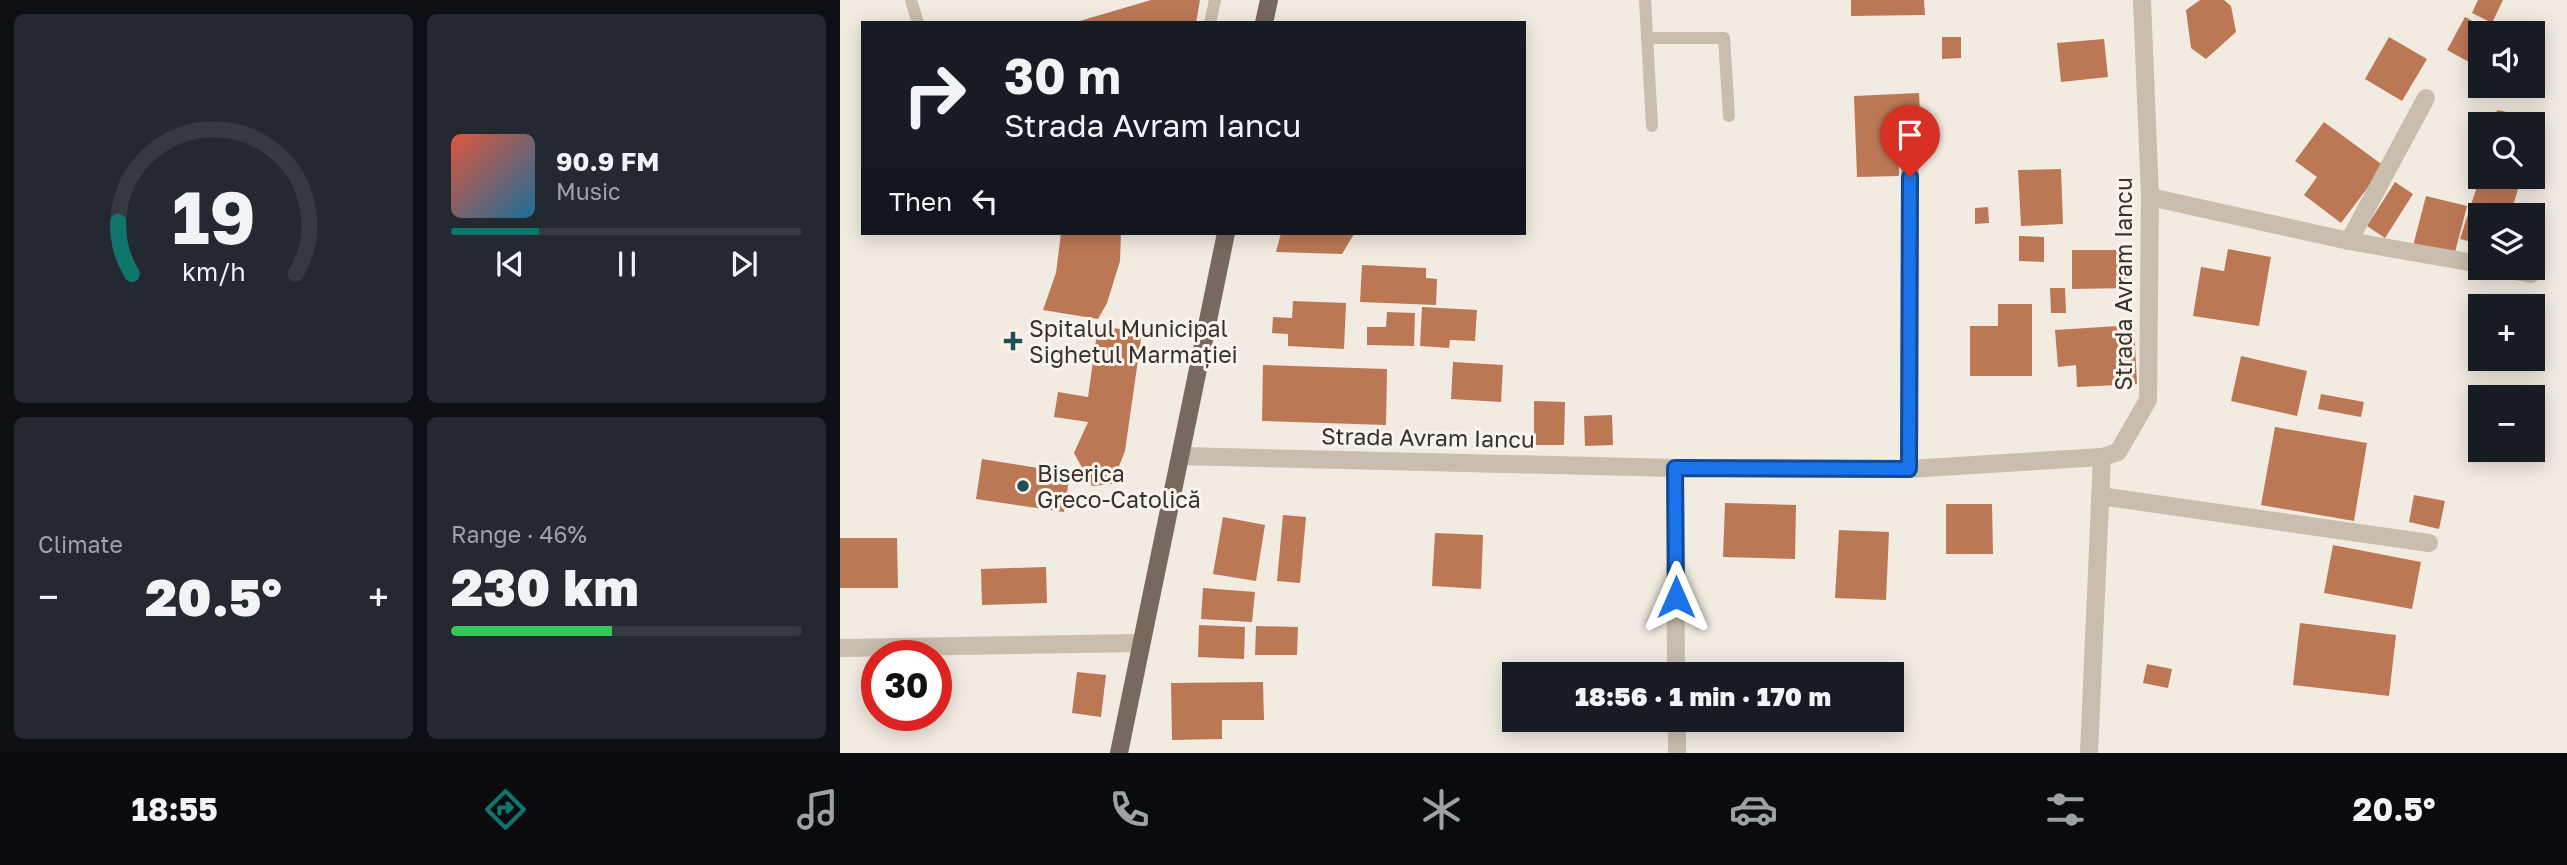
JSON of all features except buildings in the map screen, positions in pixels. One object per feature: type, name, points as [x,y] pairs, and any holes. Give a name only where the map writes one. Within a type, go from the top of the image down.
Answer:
[{"type":"main road","points":[[1264,21],[1269,0]]},
{"type":"main road","points":[[1119,753],[1139,643],[1226,235]]},
{"type":"street","name":"Strada Avram Iancu","points":[[1180,456],[1675,468],[1909,469],[2102,457],[2118,452],[2125,445],[2148,400],[2150,197],[2142,0]]},
{"type":"street","points":[[2350,241],[2426,98]]},
{"type":"street","points":[[1909,469],[1910,151]]},
{"type":"street","points":[[2150,197],[2350,241],[2468,262]]},
{"type":"street","points":[[2089,753],[2102,457]]},
{"type":"street","points":[[1675,468],[1676,662]]},
{"type":"street","points":[[2100,496],[2429,543]]},
{"type":"street","points":[[840,648],[1139,643]]},
{"type":"street","points":[[1677,732],[1677,753]]},
{"type":"lane","points":[[911,0],[917,21]]},
{"type":"lane","points":[[1210,21],[1215,0]]},
{"type":"lane","points":[[1645,0],[1652,126]]},
{"type":"lane","points":[[1647,38],[1724,38],[1729,116]]},
{"type":"place","name":"Spitalul Municipal Sighetul Marmației","points":[[1013,341]]},
{"type":"place","name":"Biserica Greco-Catolică","points":[[1023,486]]},
{"type":"route","points":[[1676,597],[1675,468],[1909,469],[1910,177]]}]
